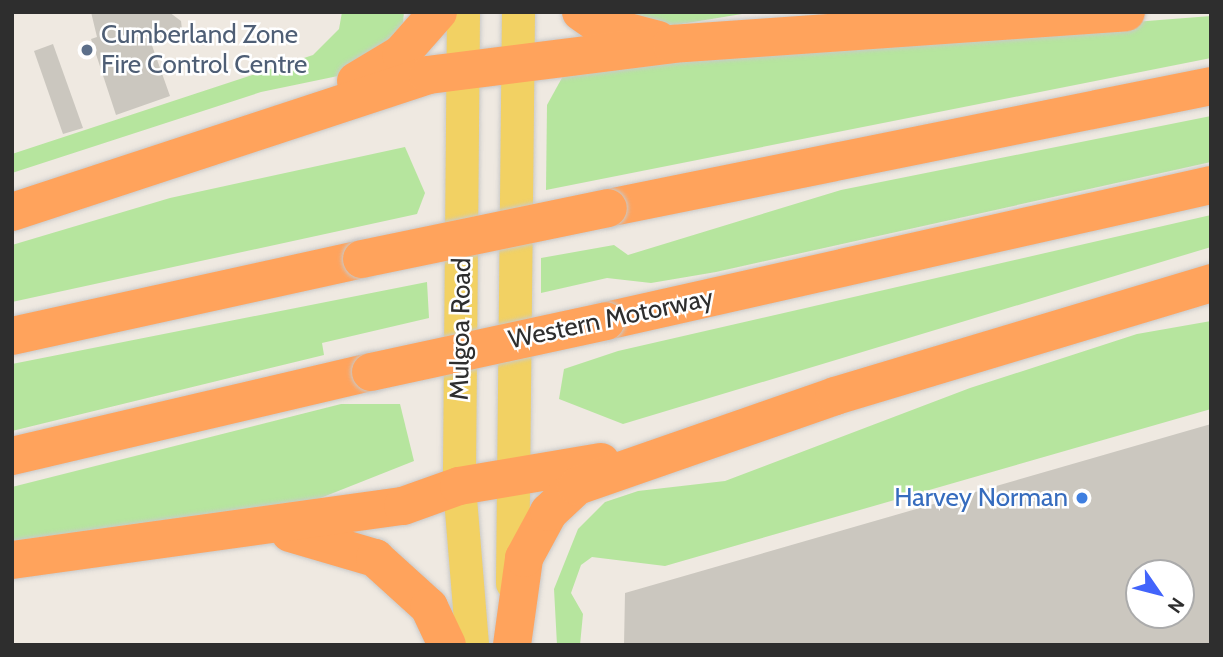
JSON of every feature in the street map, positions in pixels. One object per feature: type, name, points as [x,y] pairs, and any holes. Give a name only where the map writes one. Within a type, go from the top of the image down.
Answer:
[{"type":"highway","points":[[263,128],[390,63],[438,12]]},
{"type":"highway","points":[[581,12],[598,24],[672,44]]},
{"type":"highway","points":[[12,212],[428,75],[672,44],[1126,12]]},
{"type":"highway","points":[[12,336],[362,259],[1211,86]]},
{"type":"highway","name":"Western Motorway","points":[[12,456],[371,372],[1211,186]]},
{"type":"highway","points":[[512,645],[524,558],[561,500],[577,486],[725,432],[1211,283]]},
{"type":"highway","points":[[12,560],[222,535],[403,506],[459,486],[514,479],[725,432]]},
{"type":"highway","points":[[222,535],[301,533],[374,558],[429,607],[447,645]]},
{"type":"main road","name":"Mulgoa Road","points":[[463,12],[459,486],[472,645]]},
{"type":"main road","name":"Mulgoa Road","points":[[512,645],[517,12]]},
{"type":"green space","points":[[342,12],[404,12],[403,23],[362,71],[261,92],[12,173],[12,154],[313,55],[339,29]]},
{"type":"green space","points":[[598,12],[754,12],[663,27]]},
{"type":"green space","points":[[1211,16],[1211,58],[546,190],[547,105],[563,76],[645,60]]},
{"type":"green space","points":[[1211,116],[1211,162],[716,272],[651,283],[607,278],[541,293],[541,258],[614,245],[628,255],[841,190]]},
{"type":"green space","points":[[405,147],[425,193],[417,214],[12,302],[12,245],[170,198]]},
{"type":"green space","points":[[1211,215],[1211,247],[623,424],[559,399],[564,369],[618,351]]},
{"type":"green space","points":[[427,282],[429,318],[322,343],[324,355],[12,431],[12,364]]},
{"type":"green space","points":[[1211,321],[1211,409],[665,566],[592,557],[581,565],[571,593],[583,614],[580,645],[557,645],[554,589],[578,529],[605,502],[638,491],[725,481],[970,388],[1137,334]]},
{"type":"green space","points":[[341,404],[400,404],[414,461],[313,501],[12,541],[12,487]]},
{"type":"building","points":[[91,12],[169,12],[181,21],[183,38],[149,37],[170,96],[116,115],[91,39],[97,37]]},
{"type":"building","points":[[53,44],[83,128],[63,134],[34,51]]},
{"type":"building","name":"Harvey Norman","points":[[1211,424],[1211,645],[624,645],[625,593]]},
{"type":"place","name":"Cumberland Zone Fire Control Centre","points":[[87,50]]},
{"type":"place","name":"Harvey Norman","points":[[1082,498]]}]
